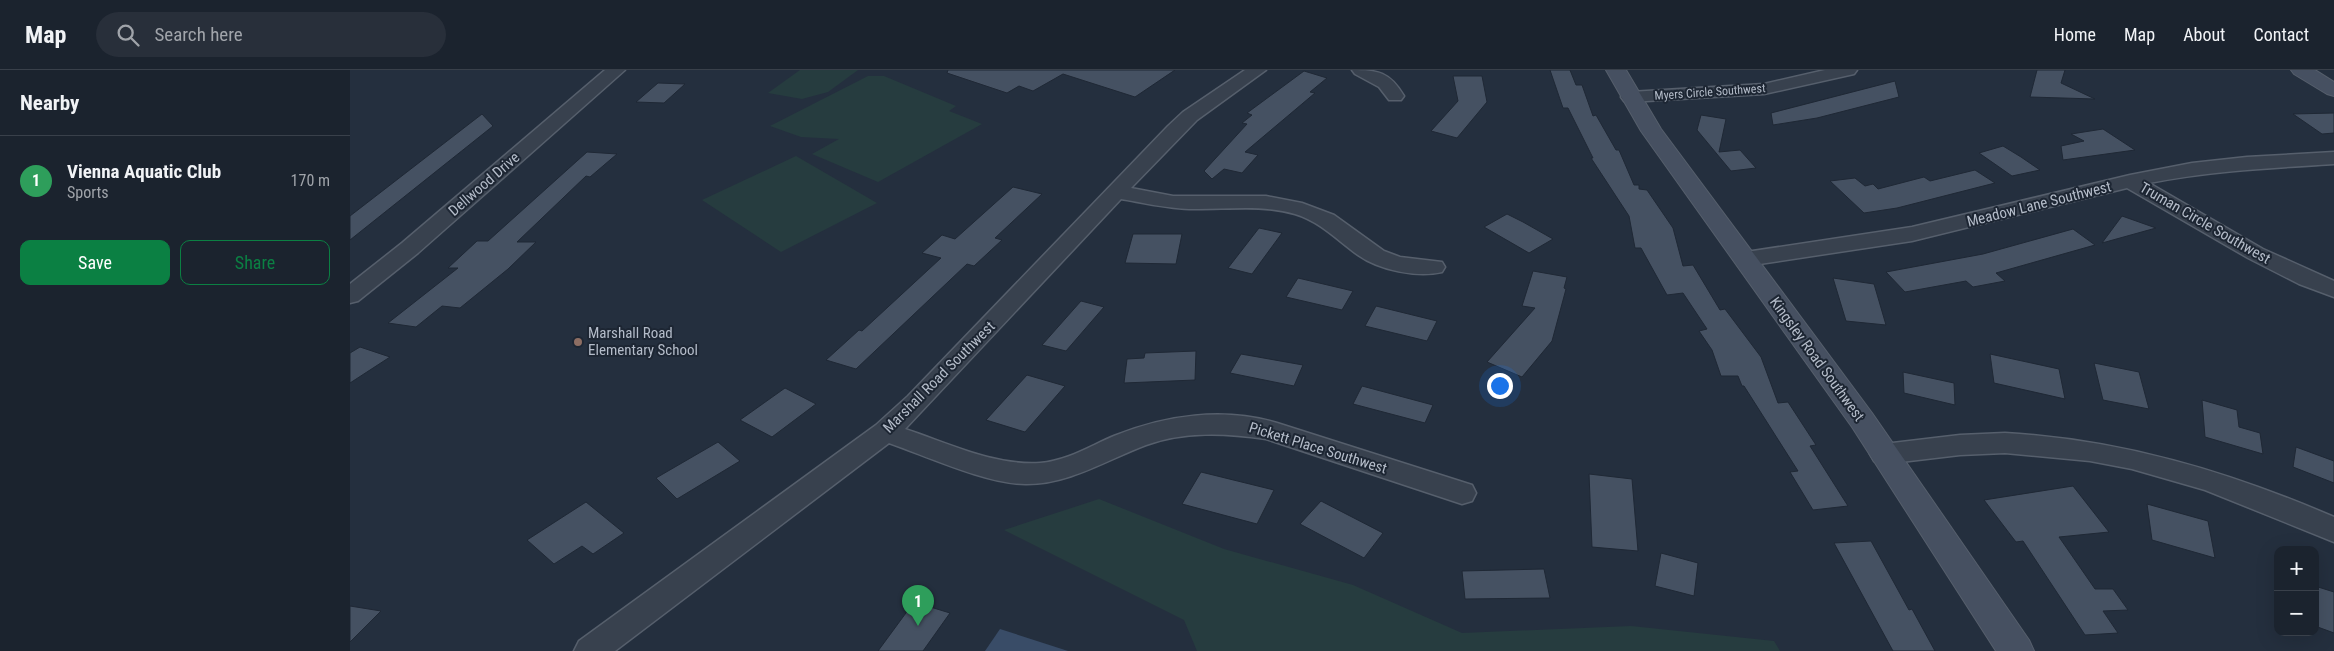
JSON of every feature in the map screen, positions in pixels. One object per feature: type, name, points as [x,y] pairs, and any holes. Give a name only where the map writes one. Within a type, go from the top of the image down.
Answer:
[{"type":"street","name":"Dellwood Drive","points":[[350,296],[410,248],[616,70]]},
{"type":"street","name":"Marshall Road Southwest","points":[[590,651],[885,432],[917,402],[1190,116],[1257,70]]},
{"type":"street","points":[[1361,70],[1384,81],[1392,88],[1395,96]]},
{"type":"street","name":"Kingsley Road Southwest","points":[[1616,70],[1630,97],[1672,160],[1746,259],[1884,454],[2016,651]]},
{"type":"street","name":"Myers Circle Southwest","points":[[1630,97],[1764,89],[1848,70]]},
{"type":"street","points":[[2301,70],[2334,90]]},
{"type":"street","name":"Meadow Lane Southwest","points":[[1746,259],[1912,234],[2130,180],[2192,169],[2246,163],[2334,158]]},
{"type":"street","name":"Truman Circle Southwest","points":[[2130,180],[2229,241],[2268,261],[2334,290]]},
{"type":"street","points":[[1117,192],[1172,202],[1248,200],[1298,208],[1336,224],[1367,251],[1382,259],[1401,265],[1434,267]]},
{"type":"street","name":"Pickett Place Southwest","points":[[885,432],[1001,472],[1026,474],[1055,472],[1079,465],[1138,438],[1171,428],[1206,423],[1236,425],[1268,430],[1462,493]]},
{"type":"street","points":[[1884,454],[1961,444],[2006,443],[2062,448],[2126,459],[2226,486],[2289,510],[2334,530]]},
{"type":"green space","points":[[800,70],[858,70],[828,92],[802,99],[768,93]]},
{"type":"green space","points":[[868,76],[884,76],[956,106],[949,111],[982,124],[878,182],[812,154],[839,139],[801,137],[770,126]]},
{"type":"green space","points":[[796,156],[877,203],[781,252],[702,200]]},
{"type":"green space","points":[[1099,499],[1224,549],[1353,585],[1462,633],[1631,626],[1774,641],[1780,651],[1197,651],[1184,620],[1004,530]]},
{"type":"water","points":[[1000,629],[1068,651],[985,651]]},
{"type":"building","points":[[948,70],[1175,70],[1135,97],[1063,74],[1033,91],[1019,86],[1007,93],[947,73]]},
{"type":"building","points":[[1550,70],[1570,70],[1576,85],[1582,85],[1593,116],[1596,115],[1616,150],[1619,150],[1634,185],[1639,185],[1639,189],[1647,190],[1673,228],[1683,266],[1693,265],[1720,310],[1725,309],[1761,357],[1778,403],[1788,402],[1816,445],[1810,446],[1848,506],[1813,510],[1790,472],[1798,471],[1744,386],[1742,386],[1738,376],[1721,376],[1712,350],[1699,331],[1707,329],[1683,293],[1667,295],[1641,248],[1635,248],[1629,216],[1591,158],[1593,158],[1568,108],[1563,108]]},
{"type":"building","points":[[2037,70],[2065,70],[2061,83],[2095,99],[2030,97]]},
{"type":"building","points":[[1304,71],[1327,78],[1310,92],[1315,93],[1245,152],[1258,155],[1242,173],[1224,169],[1212,179],[1204,171],[1247,124],[1242,123],[1252,115],[1247,113]]},
{"type":"building","points":[[1453,76],[1482,76],[1487,102],[1457,138],[1431,131],[1458,101]]},
{"type":"building","points":[[1895,81],[1899,97],[1817,118],[1773,125],[1771,113]]},
{"type":"building","points":[[658,83],[685,84],[664,103],[636,102]]},
{"type":"building","points":[[2334,113],[2334,133],[2322,134],[2293,114]]},
{"type":"building","points":[[482,114],[493,126],[350,240],[350,216]]},
{"type":"building","points":[[1701,115],[1726,119],[1719,152],[1740,150],[1756,168],[1731,171],[1697,130]]},
{"type":"building","points":[[2103,129],[2135,150],[2063,160],[2061,146],[2084,141],[2071,134]]},
{"type":"building","points":[[2003,146],[2040,170],[2012,176],[1979,153]]},
{"type":"building","points":[[587,152],[617,154],[590,177],[586,176],[517,242],[536,242],[508,269],[460,308],[442,306],[416,327],[388,323],[458,268],[448,268],[477,241],[488,241]]},
{"type":"building","points":[[1975,170],[1995,183],[1897,208],[1864,213],[1830,181],[1855,178],[1865,186],[1873,184],[1878,189],[1924,177],[1930,181]]},
{"type":"building","points":[[1013,187],[1042,194],[995,238],[1002,240],[974,266],[967,264],[856,369],[826,360],[859,330],[862,331],[941,258],[922,253],[942,235],[955,239]]},
{"type":"building","points":[[1507,214],[1553,239],[1529,253],[1484,227]]},
{"type":"building","points":[[2122,216],[2156,228],[2102,243]]},
{"type":"building","points":[[1259,228],[1282,233],[1252,274],[1228,268]]},
{"type":"building","points":[[2073,229],[2095,245],[1996,273],[2005,281],[1973,287],[1966,281],[1905,292],[1886,272],[1983,254]]},
{"type":"building","points":[[1133,234],[1182,234],[1176,264],[1125,263]]},
{"type":"building","points":[[1533,271],[1567,277],[1564,288],[1566,289],[1552,341],[1522,377],[1487,362],[1535,308],[1522,306]]},
{"type":"building","points":[[1298,278],[1353,291],[1342,310],[1286,297]]},
{"type":"building","points":[[1833,278],[1874,284],[1886,325],[1846,321]]},
{"type":"building","points":[[1081,301],[1104,307],[1066,351],[1042,345]]},
{"type":"building","points":[[1376,306],[1437,321],[1427,341],[1365,326]]},
{"type":"building","points":[[360,347],[390,357],[350,383],[350,353]]},
{"type":"building","points":[[1196,351],[1195,380],[1124,383],[1127,359],[1144,358],[1145,353]]},
{"type":"building","points":[[1241,354],[1303,365],[1294,386],[1230,373]]},
{"type":"building","points":[[1990,354],[2059,369],[2065,399],[1994,383]]},
{"type":"building","points":[[2094,363],[2139,372],[2149,409],[2103,400]]},
{"type":"building","points":[[1903,372],[1954,383],[1955,405],[1904,393]]},
{"type":"building","points":[[1027,375],[1065,386],[1025,432],[986,420]]},
{"type":"building","points":[[1362,386],[1433,405],[1425,423],[1353,404]]},
{"type":"building","points":[[785,388],[816,404],[772,437],[740,420]]},
{"type":"building","points":[[2202,400],[2237,410],[2239,427],[2260,433],[2263,454],[2205,437]]},
{"type":"building","points":[[718,442],[740,461],[677,499],[656,478]]},
{"type":"building","points":[[2296,447],[2334,461],[2334,483],[2293,467]]},
{"type":"building","points":[[1201,472],[1274,490],[1257,524],[1182,504]]},
{"type":"building","points":[[1589,474],[1632,479],[1638,551],[1592,547]]},
{"type":"building","points":[[2073,486],[2109,532],[2059,537],[2095,589],[2113,589],[2128,610],[2103,611],[2118,633],[2085,635],[2023,541],[2016,542],[1984,500]]},
{"type":"building","points":[[1321,501],[1383,533],[1364,558],[1300,524]]},
{"type":"building","points":[[586,502],[624,533],[593,554],[582,546],[554,564],[527,540]]},
{"type":"building","points":[[2147,504],[2208,521],[2215,558],[2152,540]]},
{"type":"building","points":[[1871,541],[1909,610],[1912,609],[1935,651],[1893,651],[1834,543]]},
{"type":"building","points":[[1661,553],[1698,563],[1694,596],[1655,586]]},
{"type":"building","points":[[1544,569],[1550,598],[1465,599],[1462,571]]},
{"type":"building","points":[[2319,587],[2334,592],[2334,633],[2319,627]]},
{"type":"building","points":[[914,602],[950,613],[923,651],[878,651]]},
{"type":"building","points":[[350,606],[381,611],[350,642]]},
{"type":"place","name":"Marshall Road Elementary School","points":[[578,342]]},
{"type":"place","name":"Vienna Aquatic Club","points":[[918,626]]}]
